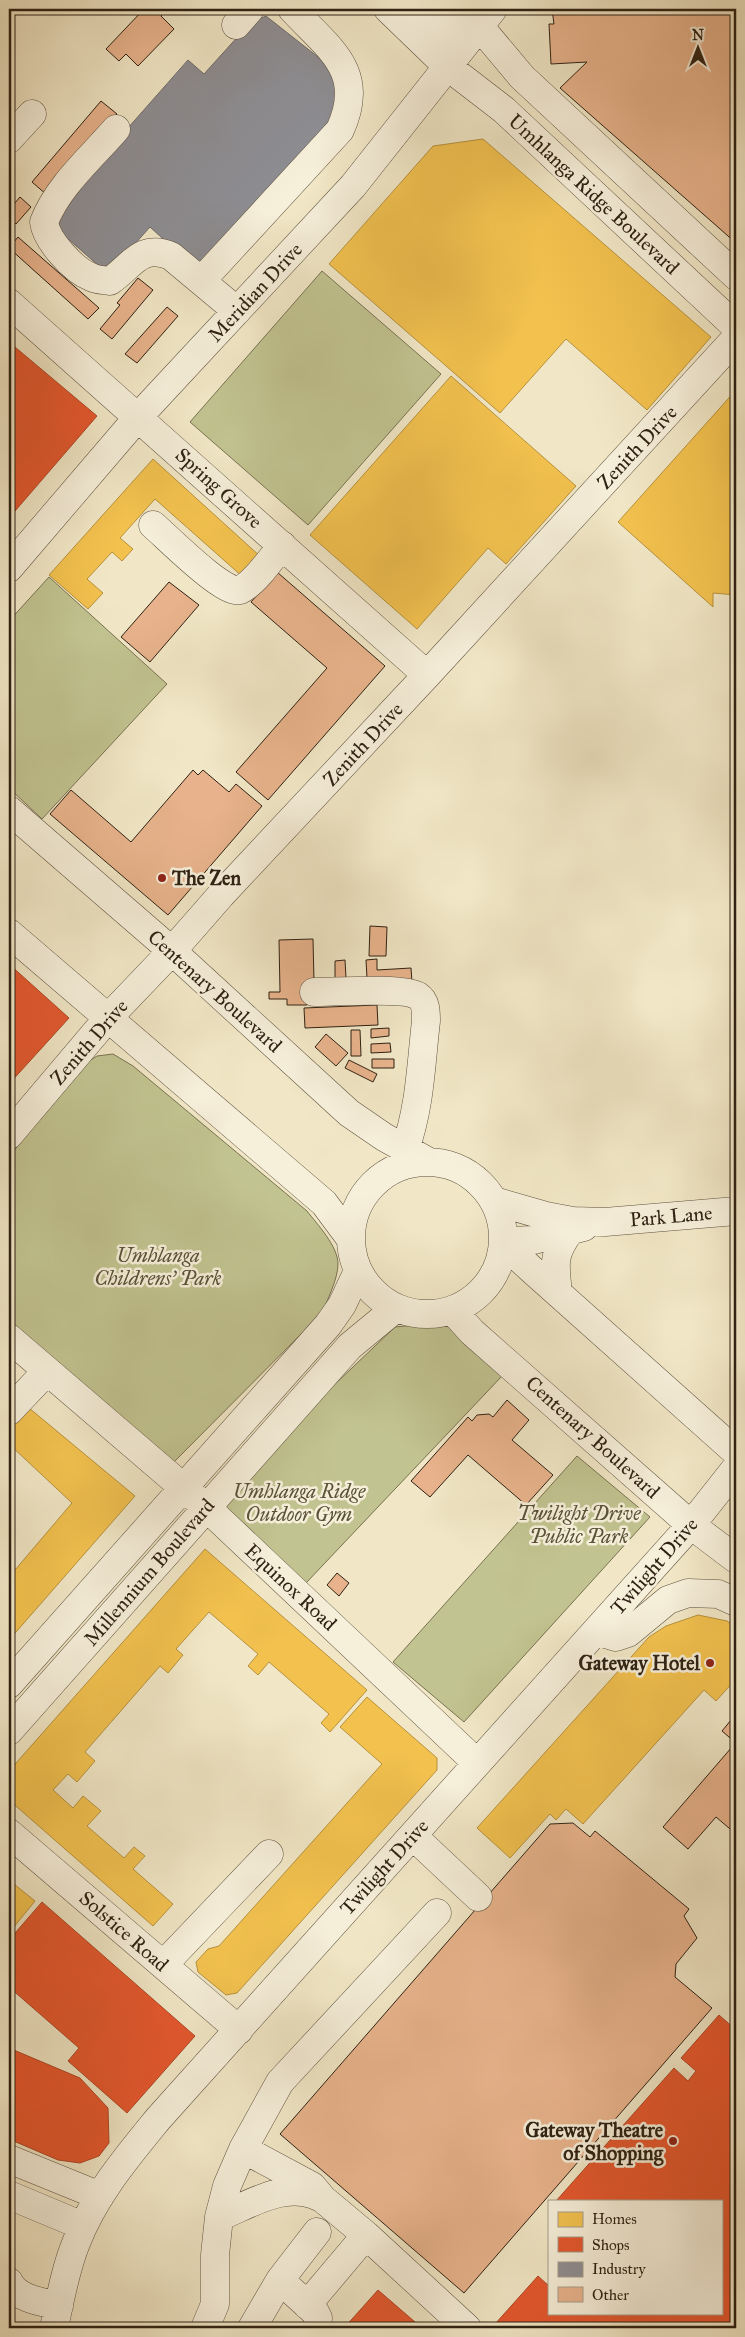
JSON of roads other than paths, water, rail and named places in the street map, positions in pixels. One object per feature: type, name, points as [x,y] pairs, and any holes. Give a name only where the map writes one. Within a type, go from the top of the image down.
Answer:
[{"type":"street","points":[[202,280],[340,130],[348,114],[350,98],[349,78],[345,70],[292,9]]},
{"type":"street","name":"Umhlanga Ridge Boulevard","points":[[388,9],[447,66],[504,110],[736,327]]},
{"type":"street","points":[[425,9],[475,24]]},
{"type":"street","points":[[448,9],[475,24]]},
{"type":"street","name":"Umhlanga Ridge Boulevard","points":[[475,24],[522,77],[736,276]]},
{"type":"street","name":"Meridian Drive","points":[[9,568],[139,416],[353,186],[447,66],[475,24]]},
{"type":"street","points":[[9,139],[32,114]]},
{"type":"street","points":[[116,129],[63,189],[52,206],[44,222],[48,237],[80,272],[92,278],[110,281],[124,272],[132,261],[152,251],[160,251],[171,256],[202,280],[237,311]]},
{"type":"street","name":"Spring Grove","points":[[9,302],[139,416],[427,676]]},
{"type":"street","name":"Zenith Drive","points":[[9,1135],[108,1018],[427,676],[728,347]]},
{"type":"street","points":[[152,525],[221,585],[235,590],[241,590],[258,575],[282,545]]},
{"type":"street","name":"Centenary Boulevard","points":[[9,810],[172,951],[349,1113],[384,1137],[429,1162]]},
{"type":"street","points":[[9,933],[324,1203],[350,1238]]},
{"type":"street","points":[[314,992],[394,991],[412,993],[422,999],[426,1008],[426,1021],[418,1100],[414,1124],[405,1149]]},
{"type":"street","points":[[429,1162],[455,1167],[478,1180],[494,1200],[502,1220],[504,1245],[499,1268],[488,1286],[472,1301],[453,1311],[434,1315],[414,1314],[396,1308],[373,1293],[358,1271],[352,1255],[350,1238],[354,1214],[366,1192],[383,1175],[405,1165],[429,1162]]},
{"type":"street","name":"Park Lane","points":[[494,1200],[546,1216],[573,1221],[605,1222],[736,1211]]},
{"type":"street","name":"Park Lane","points":[[504,1245],[534,1240],[605,1222]]},
{"type":"street","points":[[558,1293],[554,1268],[556,1256],[558,1248],[570,1231]]},
{"type":"street","points":[[504,1245],[736,1452]]},
{"type":"street","name":"Millennium Boulevard","points":[[9,1684],[328,1325],[342,1306],[358,1271]]},
{"type":"street","name":"Millennium Boulevard","points":[[9,1731],[350,1346],[396,1308]]},
{"type":"street","name":"Centenary Boulevard","points":[[453,1311],[472,1332],[692,1525],[736,1559]]},
{"type":"street","name":"Equinox Road","points":[[9,1338],[206,1507],[477,1763]]},
{"type":"street","points":[[9,1411],[47,1371]]},
{"type":"street","name":"Twilight Drive","points":[[59,2307],[76,2244],[83,2226],[121,2164],[158,2119],[692,1525],[736,1468]]},
{"type":"street","points":[[596,1631],[616,1637],[628,1633],[668,1600],[688,1593],[718,1594],[736,1602]]},
{"type":"street","name":"Solstice Road","points":[[9,1833],[239,2030]]},
{"type":"street","points":[[413,1836],[478,1896]]},
{"type":"street","points":[[164,1965],[269,1854]]},
{"type":"street","points":[[205,2328],[215,2304],[215,2256],[218,2218],[227,2186],[243,2149],[280,2082],[437,1913]]},
{"type":"street","points":[[243,2149],[304,2180],[318,2191],[323,2199]]},
{"type":"street","points":[[9,2159],[100,2196]]},
{"type":"street","points":[[218,2218],[281,2192],[304,2191],[323,2199],[366,2235],[467,2328]]},
{"type":"street","points":[[9,2195],[83,2226]]},
{"type":"street","points":[[252,2328],[280,2280],[317,2232]]},
{"type":"street","points":[[280,2280],[313,2311],[366,2235]]},
{"type":"street","points":[[9,2282],[12,2288],[24,2296],[59,2307],[75,2328]]},
{"type":"place","name":"The Zen","points":[[162,878]]},
{"type":"place","name":"Gateway Hotel","points":[[710,1663]]},
{"type":"place","name":"Gateway Theatre of Shopping","points":[[673,2141]]},
{"type":"park label","name":"Umhlanga Childrens' Park","points":[[158,1266]]},
{"type":"park label","name":"Umhlanga Ridge Outdoor Gym","points":[[299,1502]]},
{"type":"park label","name":"Twilight Drive Public Park","points":[[579,1524]]}]
